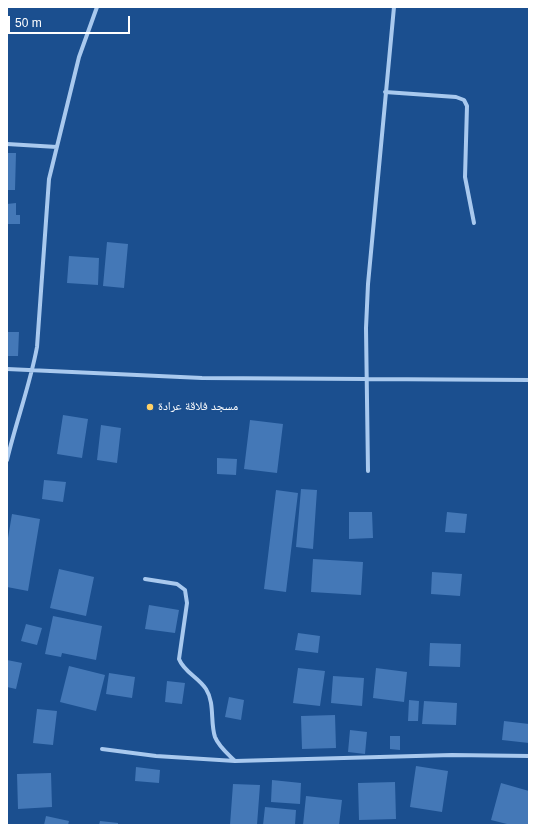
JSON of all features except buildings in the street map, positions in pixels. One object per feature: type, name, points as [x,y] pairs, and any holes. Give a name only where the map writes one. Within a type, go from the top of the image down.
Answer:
[{"type":"street","points":[[7,460],[16,423],[33,370],[37,347],[49,180],[79,57],[97,7]]},
{"type":"street","points":[[368,471],[366,378],[368,284],[394,7]]},
{"type":"street","points":[[385,92],[456,97],[464,100],[467,106],[465,177],[474,223]]},
{"type":"street","points":[[7,144],[57,147]]},
{"type":"street","points":[[7,369],[202,378],[529,380]]},
{"type":"street","points":[[145,579],[177,584],[184,590],[186,603],[179,659],[182,667],[198,679],[206,690],[211,706],[215,737],[219,744],[235,761]]},
{"type":"street","points":[[102,750],[156,756],[235,761],[452,755],[529,756]]},
{"type":"place","name":"مسجد فلاقة عرادة","points":[[150,407]]}]
